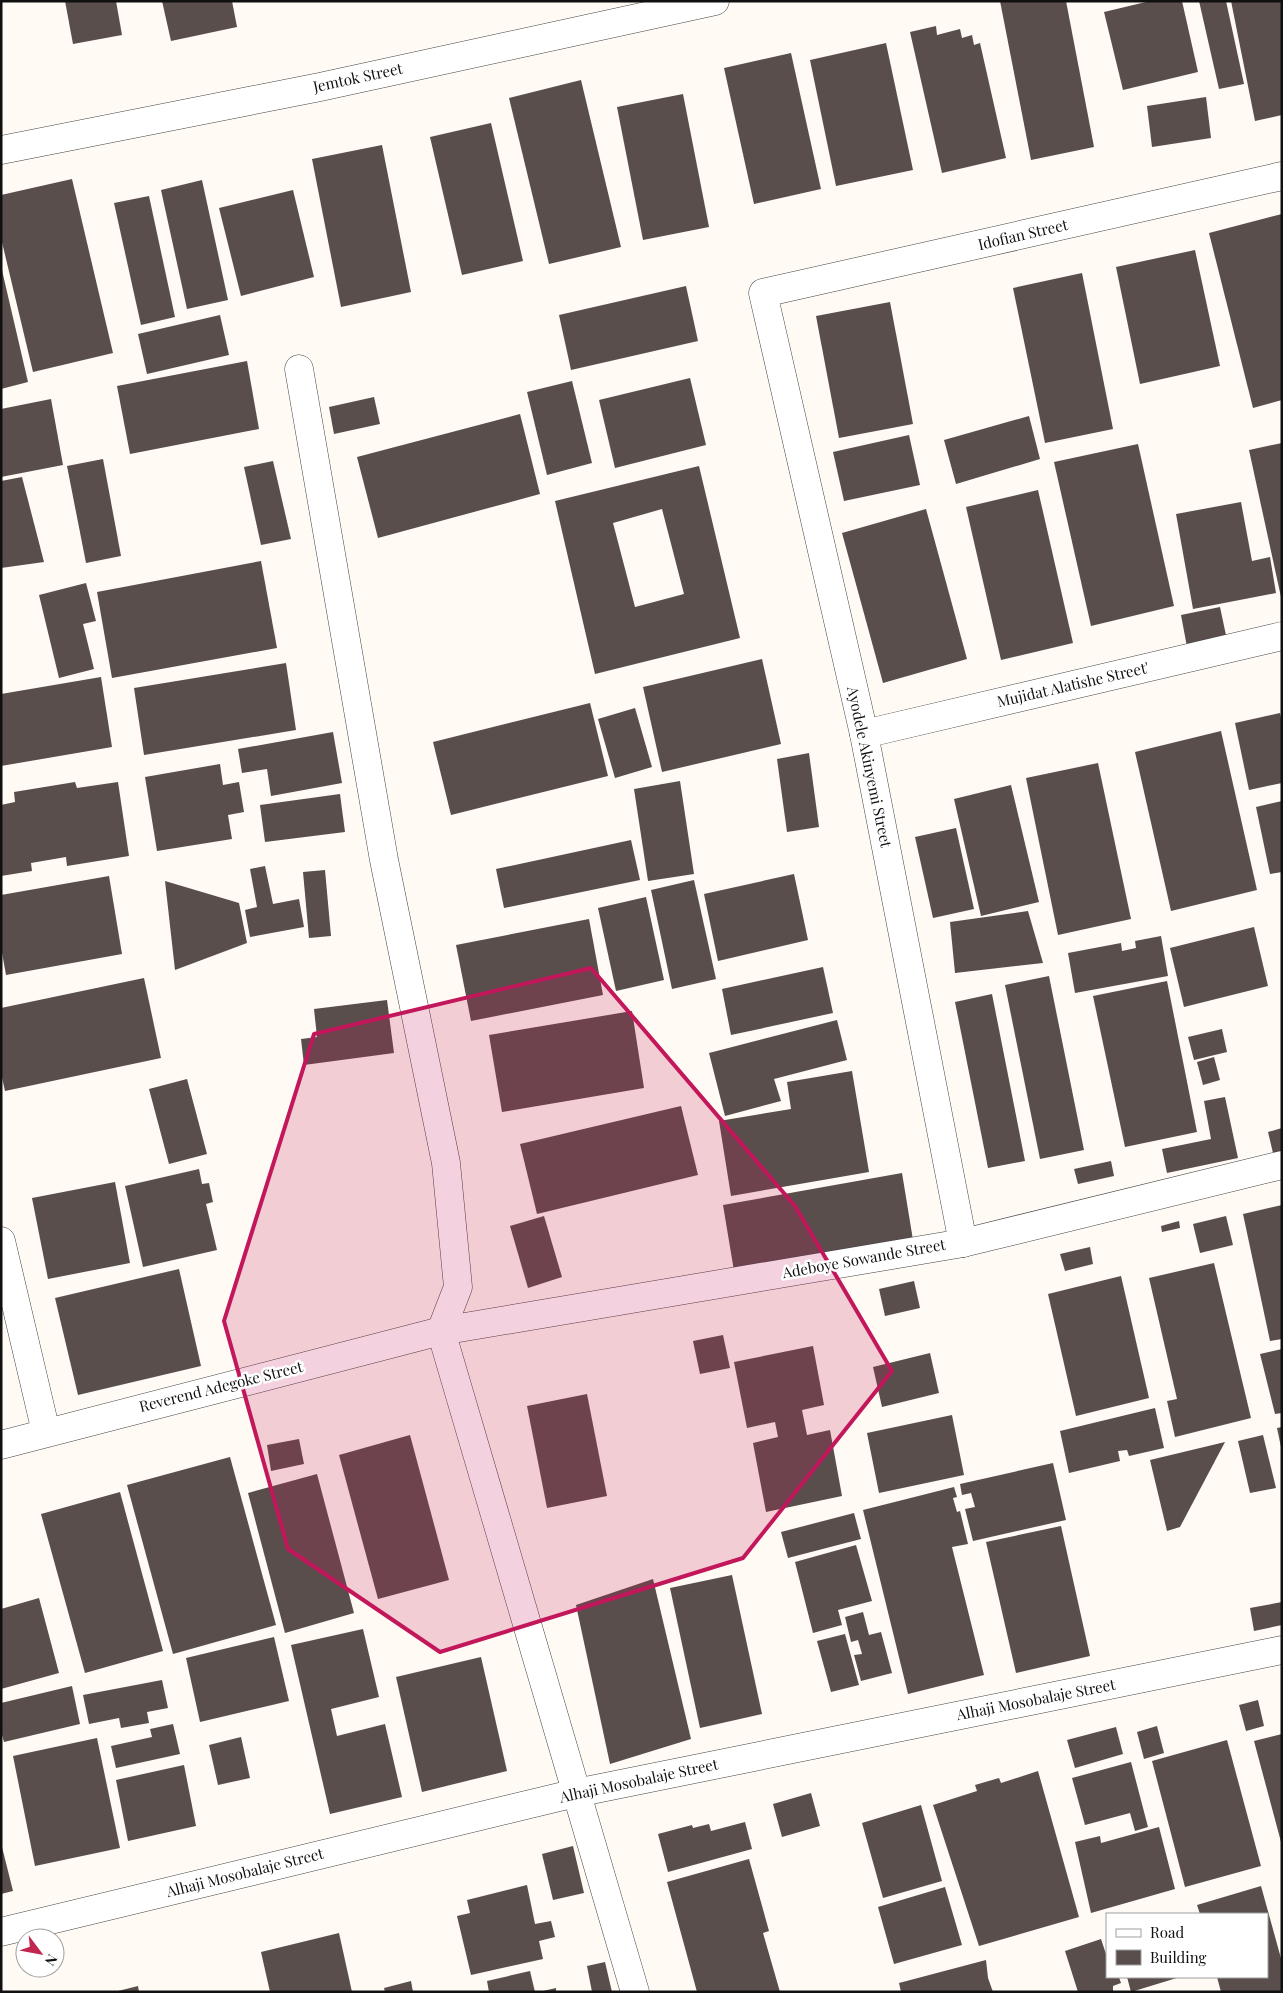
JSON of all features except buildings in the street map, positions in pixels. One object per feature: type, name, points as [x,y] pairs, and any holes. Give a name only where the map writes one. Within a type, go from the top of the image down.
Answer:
[{"type":"street","name":"Jemtok Street","points":[[1,150],[329,85],[714,1]]},
{"type":"street","name":"Idofian Street","points":[[764,293],[1282,176]]},
{"type":"street","name":"Ayodele Akinyemi Street","points":[[764,293],[864,734],[963,1243]]},
{"type":"street","points":[[299,369],[384,860],[446,1163],[457,1275],[441,1331],[636,1992]]},
{"type":"street","name":"Mujidat Alatishe Street'","points":[[864,734],[1282,636]]},
{"type":"street","name":"Adeboye Sowande Street","points":[[441,1331],[963,1243],[1282,1165]]},
{"type":"street","points":[[1,1242],[46,1432]]},
{"type":"street","name":"Reverend Adegoke Street","points":[[1,1444],[441,1331]]},
{"type":"street","name":"Alhaji Mosobalaje Street","points":[[1,1932],[576,1793],[1282,1650]]},
{"type":"highlighted area","points":[[591,968],[795,1206],[892,1371],[743,1558],[440,1652],[288,1549],[224,1321],[314,1034]]}]
